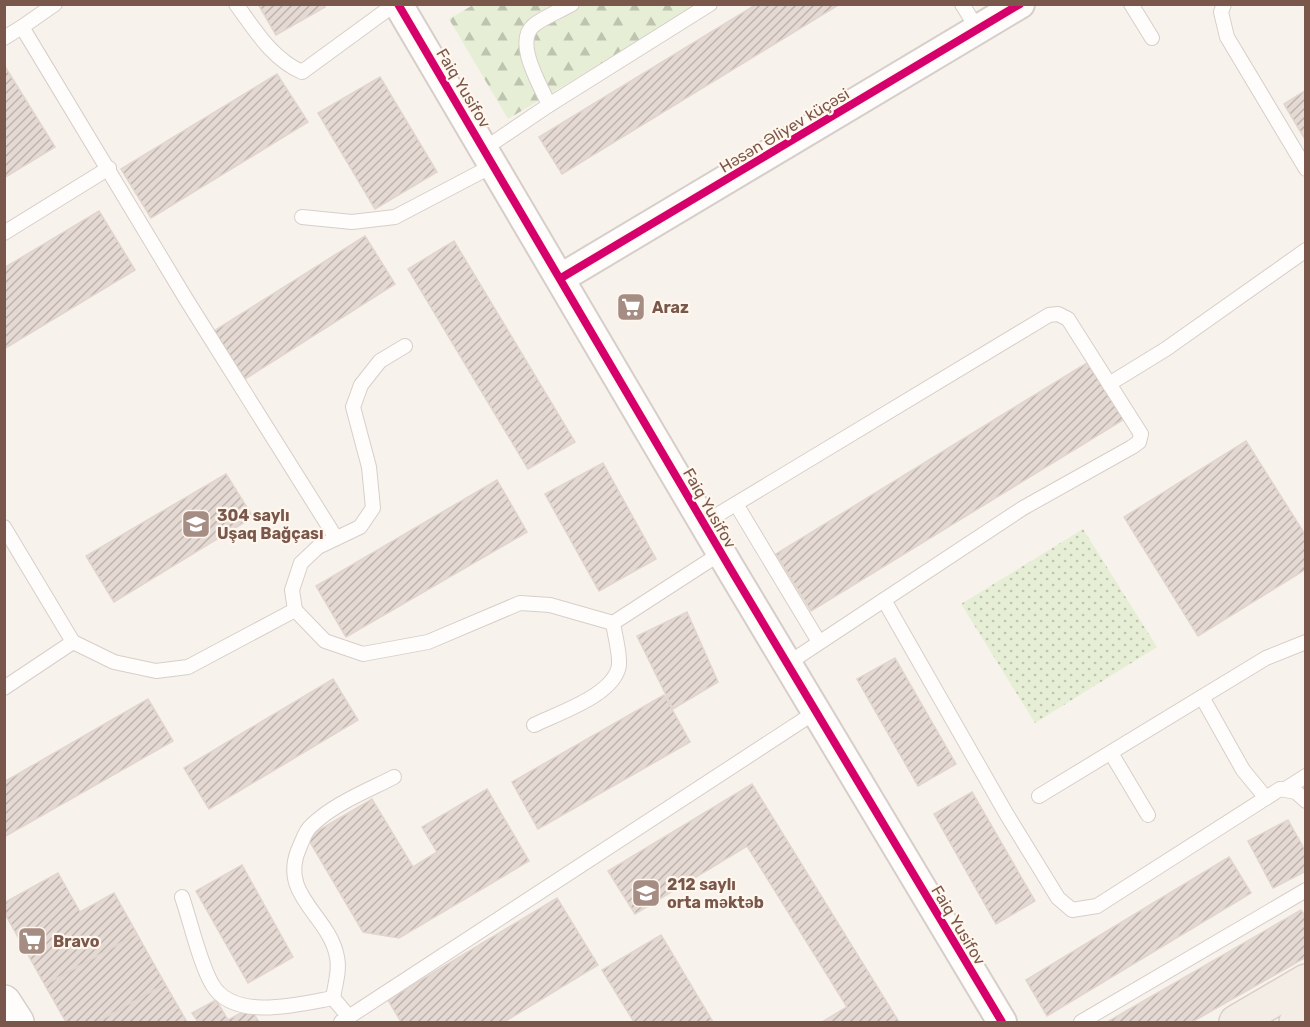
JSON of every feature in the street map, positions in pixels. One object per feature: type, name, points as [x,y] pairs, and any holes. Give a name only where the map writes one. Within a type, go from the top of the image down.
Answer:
[{"type":"main road","points":[[1236,1023],[1305,981]]},
{"type":"main road","points":[[4,1002],[17,1023]]},
{"type":"main road","points":[[1296,1023],[1305,1017]]},
{"type":"street","name":"Faiq Yusifov","points":[[397,4],[1002,1023]]},
{"type":"street","name":"Həsən Əliyev küçəsi","points":[[561,278],[1020,4]]},
{"type":"lane","points":[[4,38],[56,4]]},
{"type":"lane","points":[[236,4],[274,55],[286,65],[302,72],[397,4]]},
{"type":"lane","points":[[549,105],[526,52],[526,41],[532,26],[572,4]]},
{"type":"lane","points":[[302,217],[352,222],[395,217],[489,157],[549,105],[710,4]]},
{"type":"lane","points":[[962,4],[978,30]]},
{"type":"lane","points":[[1131,4],[1152,38]]},
{"type":"lane","points":[[1224,4],[1221,12],[1227,37],[1305,169]]},
{"type":"lane","points":[[22,27],[186,299],[336,538]]},
{"type":"lane","points":[[7,226],[109,168]]},
{"type":"lane","points":[[1109,384],[1166,349],[1305,250]]},
{"type":"lane","points":[[704,524],[1048,315],[1059,314],[1068,319],[1140,434],[1138,442],[1023,508],[787,664]]},
{"type":"lane","points":[[405,346],[380,361],[361,385],[353,407],[369,466],[373,508],[360,527],[318,547],[301,563],[292,590],[295,610],[325,641],[363,654],[428,642],[520,603],[550,605],[613,623],[721,553]]},
{"type":"lane","points":[[736,504],[819,642]]},
{"type":"lane","points":[[4,527],[73,642],[114,663],[156,671],[188,667],[295,610]]},
{"type":"lane","points":[[884,600],[1013,825],[1058,898],[1072,910],[1097,906],[1280,789],[1287,788],[1305,776]]},
{"type":"lane","points":[[534,725],[603,692],[613,681],[619,665],[613,623]]},
{"type":"lane","points":[[4,688],[73,642]]},
{"type":"lane","points":[[1039,796],[1266,658],[1305,642]]},
{"type":"lane","points":[[1202,697],[1244,770],[1266,798]]},
{"type":"lane","points":[[394,777],[331,811],[309,827],[297,852],[293,873],[298,889],[332,940],[338,958],[333,998],[345,1020],[817,711]]},
{"type":"lane","points":[[1111,753],[1149,815]]},
{"type":"lane","points":[[1287,788],[1296,792],[1305,801]]},
{"type":"lane","points":[[1081,1023],[1305,890]]},
{"type":"lane","points":[[182,897],[212,984],[222,997],[242,1004],[274,1008],[333,998]]},
{"type":"green space","points":[[473,5],[699,5],[508,119],[449,19]]},
{"type":"green space","points":[[1083,529],[1157,647],[1035,723],[961,604]]},
{"type":"building","points":[[258,4],[323,4],[325,7],[276,35]]},
{"type":"building","points":[[757,4],[840,4],[562,174],[539,137]]},
{"type":"building","points":[[4,65],[55,147],[4,178]]},
{"type":"building","points":[[277,74],[308,122],[151,218],[121,169]]},
{"type":"building","points":[[380,77],[437,172],[375,209],[318,113]]},
{"type":"building","points":[[1306,90],[1306,141],[1284,104]]},
{"type":"building","points":[[99,211],[135,270],[4,349],[4,268]]},
{"type":"building","points":[[365,236],[395,284],[245,379],[214,331]]},
{"type":"building","points":[[454,241],[575,442],[528,469],[408,269]]},
{"type":"building","points":[[1090,361],[1126,418],[811,611],[776,554]]},
{"type":"building","points":[[1246,441],[1306,536],[1306,569],[1198,636],[1124,517]]},
{"type":"building","points":[[603,463],[656,559],[599,591],[545,494]]},
{"type":"building","points":[[226,474],[253,517],[114,602],[86,556]]},
{"type":"building","points":[[497,480],[527,532],[346,637],[316,586]]},
{"type":"building","points":[[687,612],[718,682],[673,709],[637,636]]},
{"type":"building","points":[[895,658],[956,764],[918,786],[857,679]]},
{"type":"building","points":[[333,679],[358,720],[209,809],[184,768]]},
{"type":"building","points":[[664,695],[690,742],[538,829],[512,782]]},
{"type":"building","points":[[148,699],[173,741],[4,837],[4,782]]},
{"type":"building","name":"212 saylı orta məktəb","points":[[752,784],[899,1022],[822,1022],[847,1007],[747,846],[635,914],[608,871]]},
{"type":"building","points":[[487,789],[529,861],[399,938],[363,932],[307,837],[372,799],[413,867],[437,852],[422,827]]},
{"type":"building","points":[[972,792],[1035,901],[996,924],[934,814]]},
{"type":"building","points":[[1288,820],[1306,852],[1306,871],[1273,888],[1248,841]]},
{"type":"building","points":[[1229,857],[1251,893],[1047,1016],[1026,980]]},
{"type":"building","points":[[242,865],[293,957],[248,983],[196,891]]},
{"type":"building","points":[[58,873],[80,912],[114,893],[137,934],[45,985],[4,912],[4,903]]},
{"type":"building","points":[[557,898],[598,965],[504,1022],[476,1022],[475,1020],[471,1022],[401,1022],[388,1000]]},
{"type":"building","points":[[1301,910],[1306,917],[1306,957],[1192,1022],[1107,1022]]},
{"type":"building","points":[[137,934],[165,984],[97,1022],[66,1022],[45,985]]},
{"type":"building","points":[[661,935],[713,1022],[634,1022],[602,970]]},
{"type":"building","points":[[165,984],[187,1022],[97,1022]]},
{"type":"building","points":[[216,1000],[228,1020],[250,1008],[259,1022],[198,1022],[192,1013]]},
{"type":"cycle path","points":[[398,4],[730,568],[1002,1022]]},
{"type":"cycle path","points":[[561,278],[1020,4]]},
{"type":"place","name":"Araz","points":[[631,307]]},
{"type":"place","name":"304 saylı Uşaq Bağçası","points":[[196,524]]},
{"type":"place","name":"212 saylı orta məktəb","points":[[646,893]]},
{"type":"place","name":"Bravo","points":[[32,941]]}]
